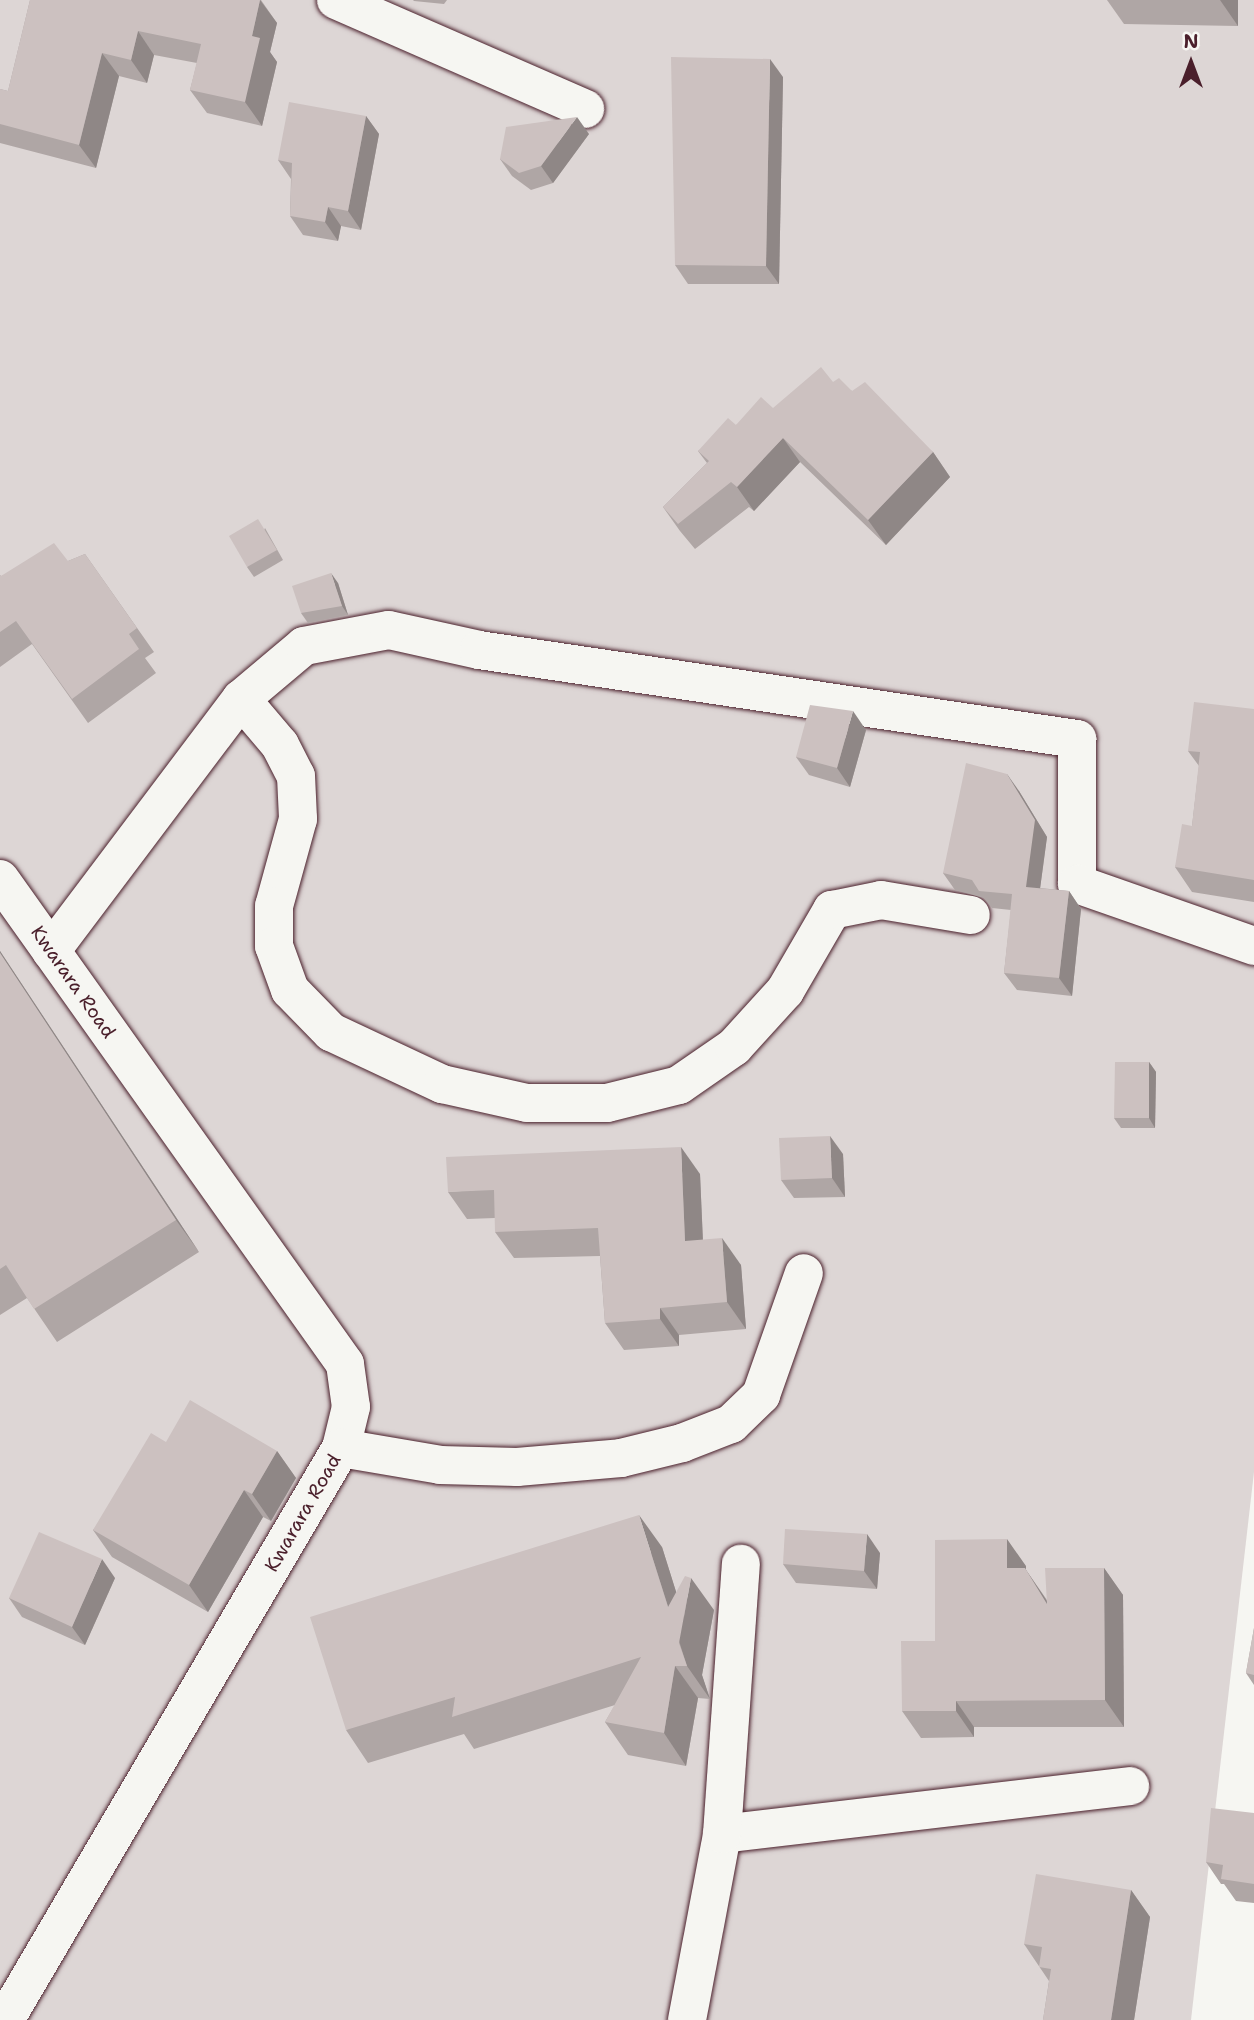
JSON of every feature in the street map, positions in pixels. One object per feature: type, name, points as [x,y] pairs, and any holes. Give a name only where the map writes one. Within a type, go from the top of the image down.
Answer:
[{"type":"street","points":[[336,0],[585,109]]},
{"type":"street","points":[[51,951],[241,699],[304,646],[389,630],[479,650],[1077,739],[1077,884],[1254,946]]},
{"type":"street","points":[[241,699],[280,746],[296,776],[298,820],[274,906],[274,946],[290,990],[331,1032],[442,1084],[527,1103],[607,1103],[678,1085],[734,1047],[785,991],[832,910],[881,900],[971,915]]},
{"type":"street","name":"Kwarara Road","points":[[0,879],[345,1364],[351,1407],[341,1448],[5,2020]]},
{"type":"street","points":[[341,1448],[440,1465],[517,1467],[621,1458],[682,1443],[731,1424],[761,1395],[804,1273]]},
{"type":"street","points":[[687,2020],[722,1834],[741,1564]]},
{"type":"street","points":[[722,1834],[1130,1786]]},
{"type":"shaded area","points":[[0,0],[1254,0],[1254,1472],[1191,2020],[0,2020]]},
{"type":"building","points":[[30,0],[260,0],[252,36],[260,38],[245,102],[190,90],[201,44],[138,31],[131,60],[102,53],[79,145],[0,124],[0,89],[8,91]]},
{"type":"building","points":[[671,57],[770,59],[766,266],[675,265]]},
{"type":"building","points":[[289,102],[366,116],[348,211],[328,207],[325,222],[290,216],[292,163],[278,160]]},
{"type":"building","points":[[577,117],[541,166],[519,173],[500,159],[506,127]]},
{"type":"building","points":[[821,367],[833,382],[839,378],[852,391],[865,382],[933,452],[868,520],[783,438],[737,487],[731,482],[678,524],[663,507],[709,461],[698,451],[728,418],[736,425],[761,397],[773,408]]},
{"type":"building","points":[[258,519],[277,550],[247,567],[229,536]]},
{"type":"building","points":[[54,543],[68,561],[85,554],[137,628],[129,634],[139,649],[72,699],[16,621],[0,632],[0,575]]},
{"type":"building","points":[[331,573],[342,606],[301,613],[292,586]]},
{"type":"building","points":[[1194,702],[1254,709],[1254,880],[1175,867],[1182,824],[1192,826],[1200,752],[1188,751]]},
{"type":"building","points":[[810,705],[853,711],[837,768],[796,757]]},
{"type":"building","points":[[966,763],[1007,774],[1035,820],[1026,887],[1069,891],[1059,978],[1004,973],[1012,894],[979,891],[972,880],[943,873]]},
{"type":"building","points":[[0,953],[176,1220],[34,1309],[6,1265],[0,1269]]},
{"type":"building","points":[[1115,1062],[1149,1062],[1149,1118],[1114,1118]]},
{"type":"building","points":[[830,1136],[832,1178],[781,1180],[779,1138]]},
{"type":"building","points":[[681,1147],[685,1241],[722,1238],[727,1302],[660,1308],[660,1319],[605,1323],[598,1228],[495,1232],[494,1190],[448,1192],[446,1157]]},
{"type":"building","points":[[190,1400],[277,1451],[252,1494],[244,1490],[189,1585],[93,1530],[151,1433],[166,1442]]},
{"type":"building","points":[[639,1515],[668,1607],[685,1576],[691,1578],[679,1643],[687,1666],[675,1666],[664,1733],[605,1722],[641,1657],[452,1717],[455,1697],[346,1730],[310,1617]]},
{"type":"building","points":[[785,1529],[867,1534],[864,1571],[783,1564]]},
{"type":"building","points":[[39,1532],[102,1559],[72,1627],[9,1598]]},
{"type":"building","points":[[1007,1539],[1007,1568],[1025,1568],[1047,1604],[1045,1568],[1104,1568],[1105,1700],[956,1701],[956,1711],[902,1711],[901,1641],[935,1641],[935,1540]]},
{"type":"building","points":[[1254,1628],[1254,1675],[1246,1673]]},
{"type":"building","points":[[1211,1808],[1254,1813],[1254,1884],[1221,1879],[1223,1865],[1206,1862]]},
{"type":"building","points":[[1036,1874],[1131,1890],[1111,2020],[1043,2020],[1051,1969],[1039,1967],[1042,1947],[1024,1944]]}]
